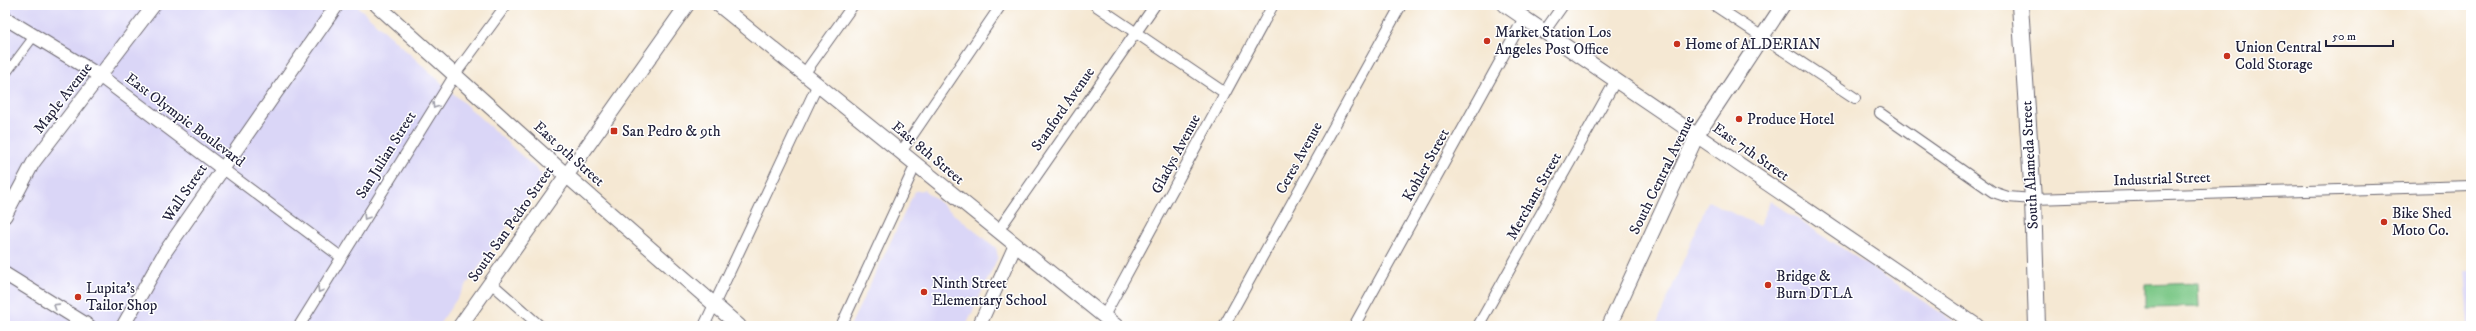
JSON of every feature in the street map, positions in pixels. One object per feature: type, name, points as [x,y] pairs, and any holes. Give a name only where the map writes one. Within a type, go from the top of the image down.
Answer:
[{"type":"main road","name":"East 9th Street","points":[[377,5],[456,73],[566,175],[739,326]]},
{"type":"main road","name":"South San Pedro Street","points":[[460,326],[687,5]]},
{"type":"main road","name":"East 8th Street","points":[[719,5],[725,12],[818,84],[1015,246],[1116,326]]},
{"type":"main road","name":"East 7th Street","points":[[1505,5],[1977,326]]},
{"type":"main road","name":"South Central Avenue","points":[[1609,326],[1697,135],[1784,5]]},
{"type":"main road","name":"South Alameda Street","points":[[2020,5],[2033,199],[2037,326]]},
{"type":"street","name":"Maple Avenue","points":[[5,216],[33,163],[154,5]]},
{"type":"street","name":"Wall Street","points":[[123,326],[165,252],[222,168],[337,5]]},
{"type":"street","name":"San Julian Street","points":[[299,326],[456,73],[506,5]]},
{"type":"street","points":[[804,74],[853,5]]},
{"type":"street","points":[[901,152],[1001,5]]},
{"type":"street","points":[[1095,5],[1225,93]]},
{"type":"street","name":"Stanford Avenue","points":[[998,231],[1155,5]]},
{"type":"street","name":"Gladys Avenue","points":[[1104,316],[1273,5]]},
{"type":"street","name":"Ceres Avenue","points":[[1224,326],[1401,5]]},
{"type":"street","points":[[1544,32],[1563,5]]},
{"type":"street","points":[[1714,5],[1855,98]]},
{"type":"street","name":"East Olympic Boulevard","points":[[5,18],[36,35],[100,76],[341,257]]},
{"type":"street","name":"Kohler Street","points":[[1354,326],[1524,18]]},
{"type":"street","points":[[5,76],[36,35]]},
{"type":"street","name":"Merchant Street","points":[[1478,326],[1616,80]]},
{"type":"street","points":[[704,326],[818,84]]},
{"type":"street","name":"Industrial Street","points":[[1880,113],[1993,192],[2008,197],[2033,199],[2471,186]]},
{"type":"street","points":[[841,326],[916,164]]},
{"type":"street","points":[[979,326],[1015,246]]},
{"type":"street","points":[[5,274],[89,326]]},
{"type":"street","points":[[491,283],[540,326]]},
{"type":"shaded area","points":[[5,5],[356,5],[543,175],[438,326],[5,326]]},
{"type":"shaded area","name":"Ninth Street Elementary School","points":[[924,190],[996,248],[998,257],[966,326],[850,326],[915,191]]},
{"type":"shaded area","points":[[1708,201],[1759,226],[1770,201],[1961,326],[1656,326]]},
{"type":"shaded area","points":[[2464,271],[2471,271],[2471,326],[2468,326]]},
{"type":"green space","points":[[2198,283],[2199,307],[2146,308],[2146,285]]},
{"type":"place","name":"Market Station Los Angeles Post Office","points":[[1487,41]]},
{"type":"place","name":"Home of ALDERIAN","points":[[1677,44]]},
{"type":"place","name":"Union Central Cold Storage","points":[[2227,56]]},
{"type":"place","name":"Produce Hotel","points":[[1739,119]]},
{"type":"place","name":"San Pedro & 9th","points":[[614,131]]},
{"type":"place","name":"Bike Shed Moto Co.","points":[[2384,222]]},
{"type":"place","name":"Bridge & Burn DTLA","points":[[1768,285]]},
{"type":"place","name":"Ninth Street Elementary School","points":[[924,292]]},
{"type":"place","name":"Lupita's Tailor Shop","points":[[78,297]]}]
